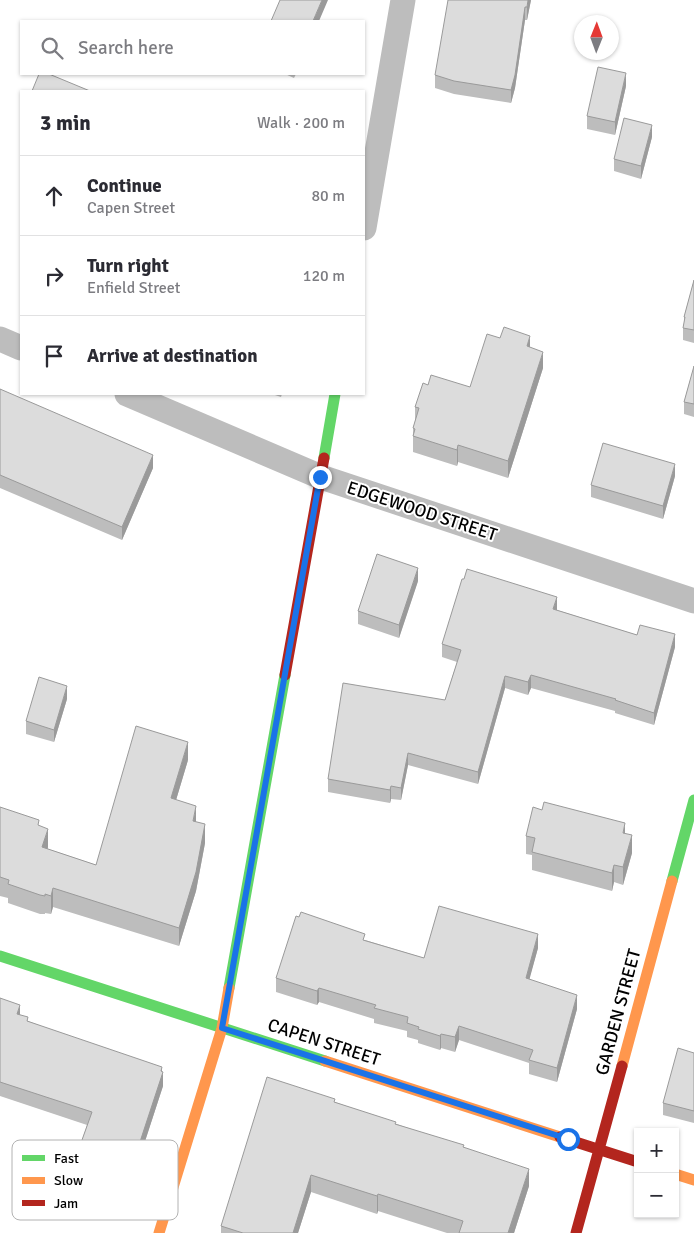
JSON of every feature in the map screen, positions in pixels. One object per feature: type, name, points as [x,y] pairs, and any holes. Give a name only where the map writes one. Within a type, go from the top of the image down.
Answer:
[{"type":"street","points":[[365,222],[403,0]]},
{"type":"street","points":[[0,339],[20,348]]},
{"type":"street","name":"EDGEWOOD STREET","points":[[129,395],[320,477],[694,601]]},
{"type":"street","points":[[178,1171],[222,1028],[335,395]]},
{"type":"street","name":"GARDEN STREET","points":[[576,1233],[694,800]]},
{"type":"street","name":"CAPEN STREET","points":[[0,956],[634,1161]]},
{"type":"street","points":[[679,1175],[694,1180]]},
{"type":"street","points":[[159,1233],[163,1220]]},
{"type":"building","points":[[280,0],[322,0],[313,20],[271,20]]},
{"type":"building","points":[[448,0],[528,0],[527,7],[525,7],[511,90],[454,81],[435,75]]},
{"type":"building","points":[[598,67],[626,73],[615,122],[587,116]]},
{"type":"building","points":[[39,75],[51,75],[88,90],[32,90]]},
{"type":"building","points":[[624,118],[652,125],[641,166],[614,159]]},
{"type":"building","points":[[694,280],[694,330],[683,328]]},
{"type":"building","points":[[504,327],[530,336],[527,346],[543,352],[508,461],[458,445],[457,450],[413,436],[415,429],[413,428],[419,408],[415,407],[423,383],[428,385],[431,375],[470,387],[487,334],[500,338]]},
{"type":"building","points":[[694,366],[694,404],[684,402]]},
{"type":"building","points":[[0,389],[153,455],[122,527],[0,475]]},
{"type":"building","points":[[603,443],[675,464],[663,506],[591,485]]},
{"type":"building","points":[[377,554],[418,568],[399,625],[358,611]]},
{"type":"building","points":[[467,569],[557,597],[553,609],[637,635],[640,625],[675,634],[654,713],[616,699],[531,675],[528,682],[505,676],[478,772],[408,753],[401,788],[391,786],[390,790],[328,779],[343,683],[445,700],[461,650],[442,644],[462,579],[464,579]]},
{"type":"building","points":[[39,677],[67,686],[54,730],[26,721]]},
{"type":"building","points":[[136,726],[188,742],[171,798],[196,806],[193,821],[205,824],[196,872],[179,928],[53,888],[51,896],[40,895],[8,884],[9,880],[0,877],[0,807],[39,820],[38,825],[48,829],[42,847],[96,865]]},
{"type":"building","points":[[544,802],[625,823],[623,833],[632,835],[623,867],[614,865],[612,873],[532,852],[535,838],[526,836],[533,807],[542,810]]},
{"type":"building","points":[[439,906],[538,934],[526,978],[577,995],[557,1068],[529,1060],[533,1050],[459,1026],[455,1037],[441,1034],[440,1036],[418,1029],[419,1027],[407,1023],[408,1017],[374,1008],[376,1005],[319,988],[317,991],[276,978],[296,916],[299,917],[301,912],[365,934],[363,940],[424,958]]},
{"type":"building","points":[[0,998],[20,1005],[17,1014],[28,1017],[27,1021],[162,1067],[161,1071],[163,1072],[141,1140],[82,1140],[92,1112],[0,1082]]},
{"type":"building","points":[[678,1048],[694,1053],[694,1111],[663,1103]]},
{"type":"building","points":[[267,1077],[335,1099],[334,1102],[396,1122],[395,1124],[464,1145],[463,1147],[529,1169],[508,1233],[459,1233],[463,1221],[311,1175],[293,1233],[243,1233],[221,1226]]},
{"type":"traffic: fast","points":[[324,458],[335,395]]},
{"type":"traffic: fast","points":[[229,988],[285,675]]},
{"type":"traffic: fast","points":[[672,881],[694,800]]},
{"type":"traffic: fast","points":[[0,956],[325,1061]]},
{"type":"traffic: slow","points":[[622,1066],[672,881]]},
{"type":"traffic: slow","points":[[178,1171],[222,1028],[229,988]]},
{"type":"traffic: slow","points":[[325,1061],[560,1137]]},
{"type":"traffic: slow","points":[[679,1175],[694,1180]]},
{"type":"traffic: slow","points":[[159,1233],[163,1220]]},
{"type":"traffic: jam","points":[[285,675],[324,458]]},
{"type":"traffic: jam","points":[[576,1233],[622,1066]]},
{"type":"traffic: jam","points":[[560,1137],[634,1161]]},
{"type":"route","points":[[320,477],[222,1028],[568,1139]]}]
